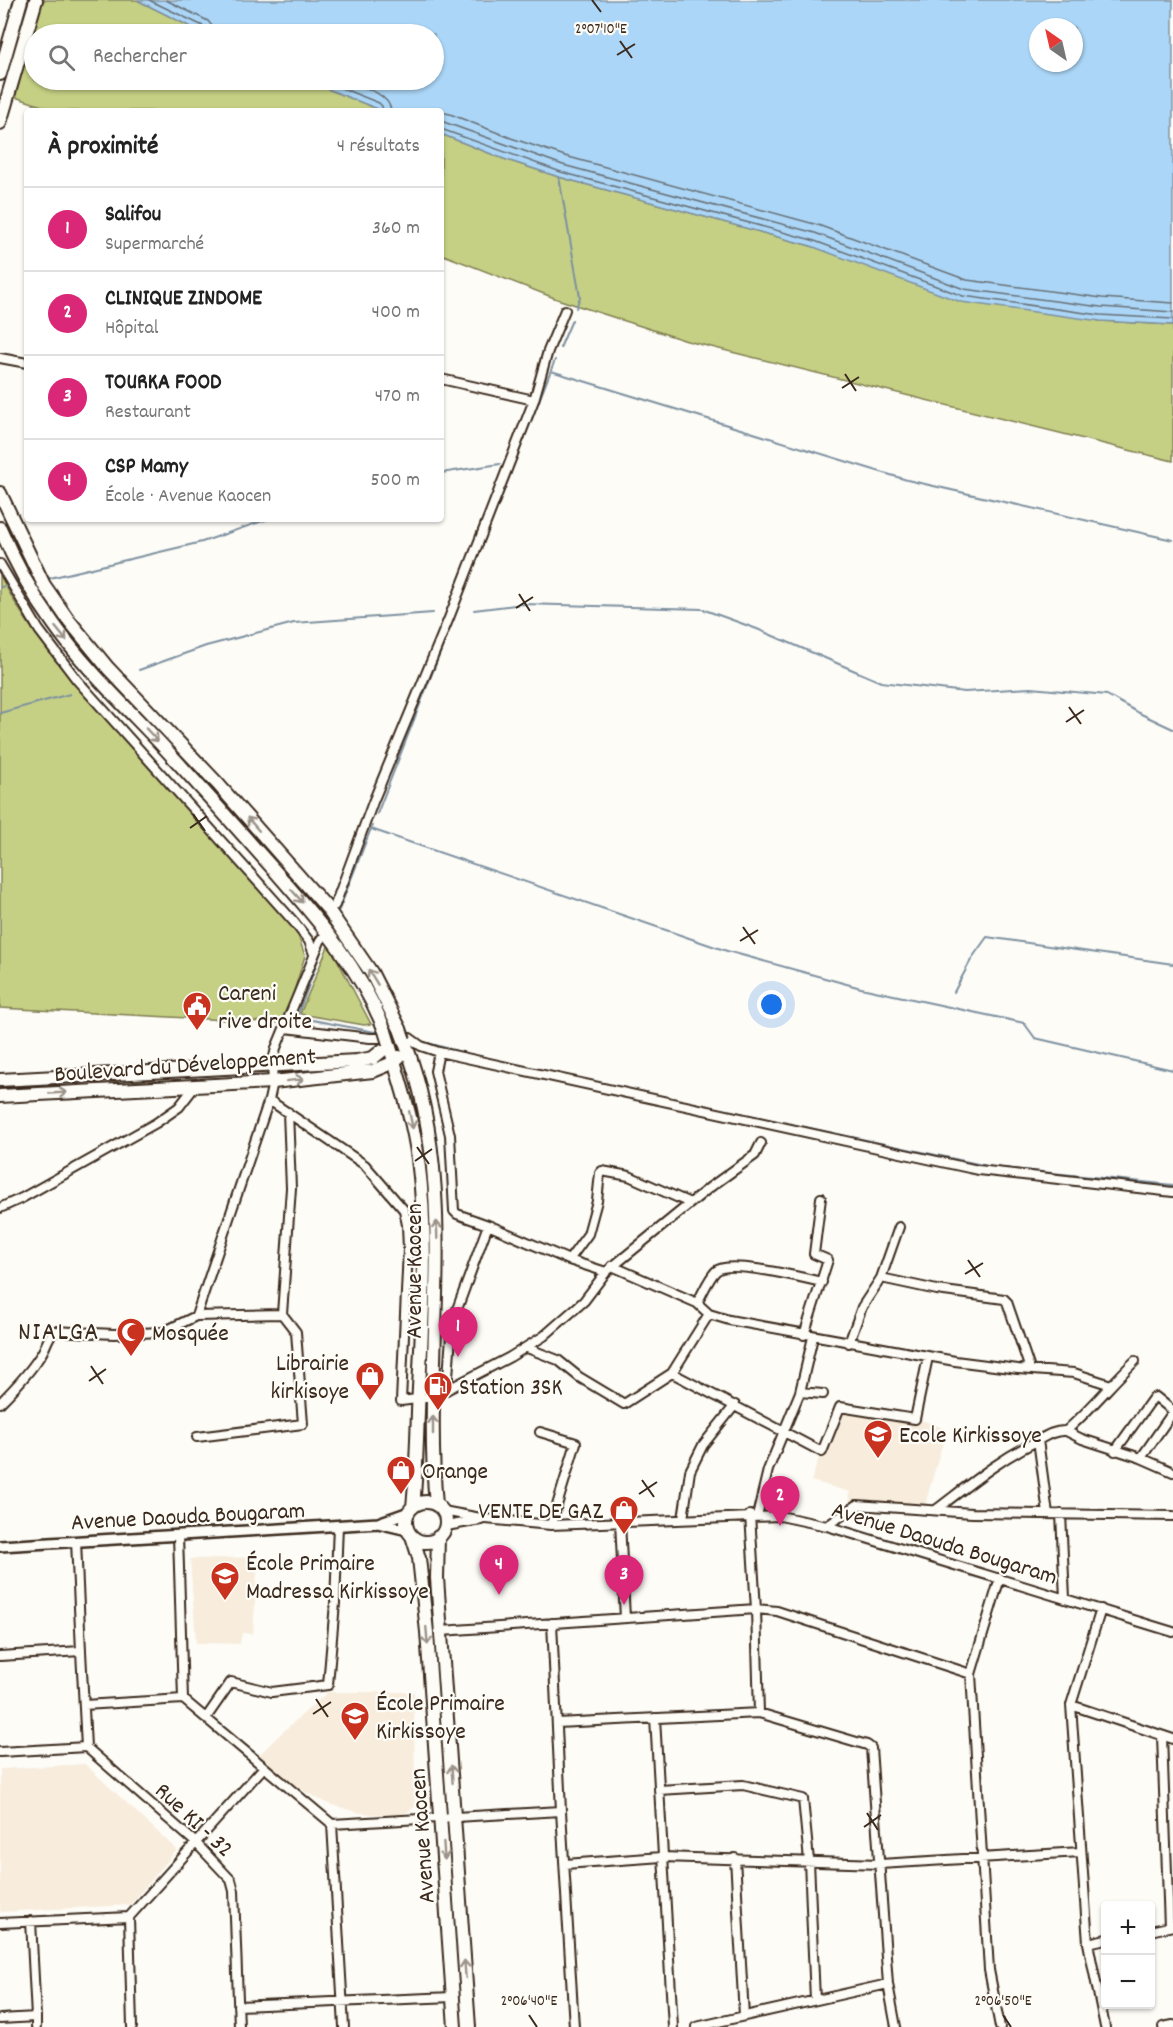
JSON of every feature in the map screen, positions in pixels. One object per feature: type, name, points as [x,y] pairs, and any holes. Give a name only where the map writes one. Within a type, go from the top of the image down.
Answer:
[{"type":"highway","points":[[0,74],[21,0]]},
{"type":"highway","points":[[29,24],[36,0]]},
{"type":"highway","points":[[0,123],[24,41]]},
{"type":"highway","name":"Avenue Kaocen","points":[[0,493],[36,569],[68,618],[108,668],[217,783],[327,908],[371,972],[402,1036],[424,1106],[438,1229],[433,1468],[439,1508]]},
{"type":"highway","name":"Avenue Kaocen","points":[[0,528],[23,575],[53,623],[95,673],[210,797],[323,925],[351,965],[372,1001],[385,1031],[409,1111],[418,1157],[424,1210],[425,1268],[417,1467],[411,1509]]},
{"type":"highway","points":[[394,1061],[403,1052],[402,1036]]},
{"type":"highway","name":"Boulevard du Développement","points":[[0,1080],[370,1059],[380,1054],[389,1044]]},
{"type":"highway","name":"Boulevard du Développement","points":[[0,1096],[273,1083],[373,1071],[394,1061]]},
{"type":"highway","points":[[373,1071],[389,1077],[403,1091]]},
{"type":"highway","points":[[139,1073],[140,1089]]},
{"type":"highway","points":[[89,1075],[89,1092]]},
{"type":"highway","points":[[424,1502],[439,1508],[446,1520],[446,1526],[438,1538],[425,1542],[410,1533],[406,1524],[411,1509],[424,1502]]},
{"type":"highway","name":"Avenue Kaocen","points":[[410,1533],[419,1558],[426,1622],[442,1818],[455,2027]]},
{"type":"highway","name":"Avenue Kaocen","points":[[438,1538],[437,1578],[469,2027]]},
{"type":"street","points":[[335,905],[373,802],[449,618],[534,399],[548,351],[565,310]]},
{"type":"street","points":[[0,358],[24,362]]},
{"type":"street","points":[[444,380],[534,399]]},
{"type":"street","points":[[0,564],[39,630],[77,680],[294,922],[309,941],[314,954]]},
{"type":"street","points":[[196,1316],[269,1100],[276,1048],[321,939]]},
{"type":"street","points":[[285,1028],[370,1038],[410,1038],[421,1046],[439,1052],[978,1170],[1173,1192]]},
{"type":"street","points":[[439,1052],[435,1071],[450,1135],[454,1210],[457,1215],[488,1225],[569,1260],[609,1269],[697,1303],[710,1314],[729,1320],[928,1357],[1074,1373],[1111,1385]]},
{"type":"street","points":[[0,1208],[156,1123],[179,1107],[196,1085]]},
{"type":"street","points":[[269,1100],[365,1165],[404,1210],[408,1249],[401,1401],[433,1397],[526,1348],[544,1336],[584,1301],[609,1269],[690,1203],[755,1155],[762,1143]]},
{"type":"street","points":[[197,1437],[303,1424],[296,1332],[282,1314],[291,1188],[288,1112]]},
{"type":"street","points":[[569,1260],[588,1234],[602,1171],[629,1176],[690,1203]]},
{"type":"street","points":[[804,1335],[828,1260],[814,1254],[821,1198]]},
{"type":"street","points":[[447,1390],[452,1323],[488,1225]]},
{"type":"street","points":[[849,1343],[862,1307],[881,1278],[900,1227]]},
{"type":"street","points":[[697,1303],[716,1272],[724,1267],[756,1268],[822,1282]]},
{"type":"street","points":[[881,1278],[937,1290],[1001,1297],[1007,1302],[1030,1369]]},
{"type":"street","points":[[0,1403],[42,1354],[54,1331],[124,1334],[162,1332],[196,1316],[282,1314]]},
{"type":"street","points":[[526,1348],[558,1360],[579,1377],[624,1404],[672,1372],[710,1314]]},
{"type":"street","points":[[759,1713],[754,1516],[768,1470],[800,1392],[813,1337]]},
{"type":"street","points":[[672,1372],[822,1452],[839,1408],[842,1406],[915,1419],[928,1357]]},
{"type":"street","points":[[1066,1431],[1092,1408],[1135,1361]]},
{"type":"street","points":[[800,1392],[823,1394]]},
{"type":"street","points":[[1115,1450],[1156,1397],[1173,1411],[1141,1458]]},
{"type":"street","points":[[683,1520],[690,1471],[703,1445],[735,1405]]},
{"type":"street","points":[[937,1509],[1012,1453],[1060,1430],[1141,1458],[1173,1472]]},
{"type":"street","points":[[540,1432],[576,1443],[551,1525]]},
{"type":"street","points":[[1038,1440],[1048,1514]]},
{"type":"street","points":[[827,1526],[857,1505],[972,1513],[1173,1516]]},
{"type":"street","name":"Avenue Daouda Bougaram","points":[[439,1508],[486,1519],[551,1525],[780,1516],[827,1526],[1172,1630]]},
{"type":"street","name":"Avenue Daouda Bougaram","points":[[0,1546],[378,1523],[411,1509]]},
{"type":"street","points":[[1061,1514],[1065,1598]]},
{"type":"street","name":"Avenue Daouda Bougaram","points":[[446,1526],[486,1519]]},
{"type":"street","points":[[620,1522],[625,1618]]},
{"type":"street","name":"Avenue Daouda Bougaram","points":[[378,1523],[410,1533]]},
{"type":"street","points":[[206,1718],[231,1682],[272,1692],[328,1685],[335,1603],[338,1525]]},
{"type":"street","points":[[178,1535],[183,1699]]},
{"type":"street","points":[[0,1752],[86,1747],[76,1541]]},
{"type":"street","points":[[1000,1578],[970,1674],[989,1970],[1000,2027]]},
{"type":"street","points":[[441,1631],[756,1609],[777,1611],[970,1674]]},
{"type":"street","points":[[1101,1609],[1071,1705],[1088,1943],[1105,2027]]},
{"type":"street","points":[[552,1623],[574,2027]]},
{"type":"street","points":[[0,1656],[81,1651]]},
{"type":"street","points":[[84,1705],[183,1699],[332,1824],[561,1811]]},
{"type":"street","points":[[1071,1705],[1173,1739]]},
{"type":"street","points":[[557,1723],[759,1713],[871,1748],[888,1984],[896,2027]]},
{"type":"street","points":[[655,1718],[673,2027]]},
{"type":"street","points":[[1155,1930],[1171,1927],[1162,1736]]},
{"type":"street","name":"Rue KI - 32","points":[[86,1747],[196,1843],[231,1880],[239,2027]]},
{"type":"street","points":[[132,2027],[129,1917],[264,1767]]},
{"type":"street","points":[[659,1790],[743,1785],[801,1797],[805,1802],[815,2000]]},
{"type":"street","points":[[332,1824],[344,2027]]},
{"type":"street","points":[[564,1864],[662,1857],[880,1864],[1081,1852]]},
{"type":"street","points":[[735,1858],[744,2016]]},
{"type":"street","points":[[0,1923],[129,1917]]},
{"type":"street","points":[[31,1921],[36,2027]]},
{"type":"street","points":[[1088,1943],[1101,1941]]},
{"type":"street","points":[[696,2027],[888,1984]]},
{"type":"street","points":[[238,2006],[453,1997]]},
{"type":"street","points":[[0,2019],[36,2017]]},
{"type":"street","points":[[1163,2027],[1173,2025]]},
{"type":"shaded area","name":"Ecole Kirkissoye","points":[[838,1402],[915,1414],[918,1419],[941,1427],[941,1432],[945,1435],[923,1512],[855,1508],[849,1504],[850,1492],[811,1481]]},
{"type":"shaded area","points":[[258,1557],[253,1634],[242,1633],[240,1644],[196,1643],[190,1559]]},
{"type":"shaded area","points":[[328,1692],[414,1692],[415,1807],[401,1816],[360,1813],[326,1803],[296,1787],[259,1755]]},
{"type":"shaded area","points":[[85,1764],[177,1850],[130,1905],[0,1912],[0,1769]]},
{"type":"green space","points":[[42,0],[137,0],[185,24],[35,24]]},
{"type":"green space","points":[[24,65],[24,90],[330,90],[375,108],[48,108],[15,97]]},
{"type":"green space","points":[[444,135],[504,159],[559,177],[811,246],[1100,321],[1173,325],[1173,461],[687,341],[557,299],[444,255]]},
{"type":"green space","points":[[0,575],[27,622],[60,666],[277,906],[297,932],[305,956],[284,1023],[0,1008]]},
{"type":"green space","points":[[329,944],[371,1024],[364,1025],[300,1014]]},
{"type":"water","points":[[137,0],[1173,0],[1173,325],[1100,321],[961,302],[811,246],[559,177],[504,159],[444,135],[444,108],[375,108],[330,90],[444,90],[444,24],[185,24]]},
{"type":"waterway","points":[[559,177],[580,297],[576,308]]},
{"type":"waterway","points":[[560,348],[572,320]]},
{"type":"waterway","points":[[377,814],[555,360]]},
{"type":"waterway","points":[[551,371],[907,480],[1173,540]]},
{"type":"waterway","points":[[444,473],[500,464]]},
{"type":"waterway","points":[[50,578],[202,542],[259,522]]},
{"type":"waterway","points":[[1,587],[9,585]]},
{"type":"waterway","points":[[474,610],[523,604],[702,609],[757,629],[881,682],[965,692],[1031,688],[1107,695],[1173,729]]},
{"type":"waterway","points":[[139,670],[206,646],[294,623],[433,613]]},
{"type":"waterway","points":[[0,713],[70,694]]},
{"type":"waterway","points":[[339,910],[372,826]]},
{"type":"waterway","points":[[371,829],[727,951],[861,988],[1024,1023],[1035,1038],[1173,1070]]},
{"type":"waterway","points":[[954,992],[972,958],[987,937],[1173,964]]},
{"type":"waterway","points":[[324,944],[297,1017],[380,1033]]},
{"type":"waterway","points":[[420,1041],[484,1058]]},
{"type":"waterway","points":[[613,1086],[992,1167],[1173,1185]]},
{"type":"place","name":"Careni rive droite","points":[[197,1032]]},
{"type":"place","name":"Salifou","points":[[458,1357]]},
{"type":"place","name":"Mosquée","points":[[131,1358]]},
{"type":"place","name":"Librairie kirkisoye","points":[[370,1402]]},
{"type":"place","name":"Station 3SK","points":[[438,1412]]},
{"type":"place","name":"Ecole Kirkissoye","points":[[878,1460]]},
{"type":"place","name":"Orange","points":[[401,1496]]},
{"type":"place","name":"CLINIQUE ZINDOME","points":[[780,1526]]},
{"type":"place","name":"VENTE DE GAZ","points":[[624,1536]]},
{"type":"place","name":"CSP Mamy","points":[[499,1595]]},
{"type":"place","name":"École Primaire Madressa Kirkissoye","points":[[225,1602]]},
{"type":"place","name":"TOURKA FOOD","points":[[624,1605]]},
{"type":"place","name":"École Primaire Kirkissoye","points":[[355,1742]]},
{"type":"district","name":"NIALGA","points":[[59,1330]]}]
